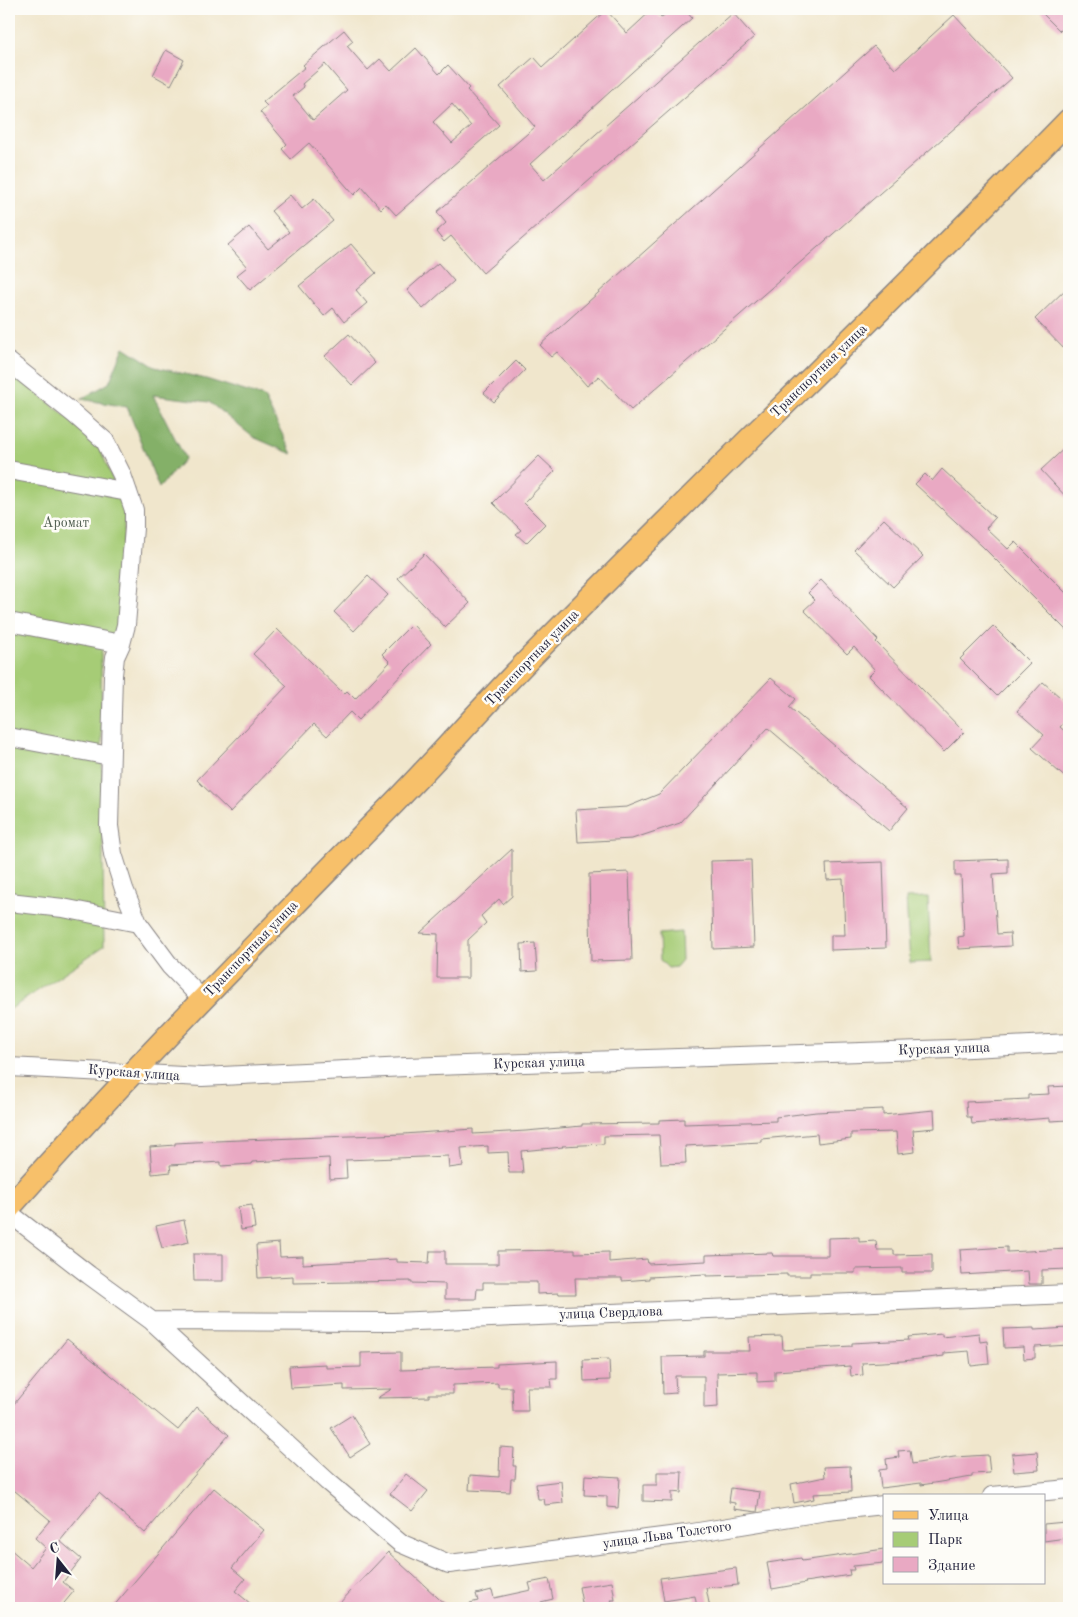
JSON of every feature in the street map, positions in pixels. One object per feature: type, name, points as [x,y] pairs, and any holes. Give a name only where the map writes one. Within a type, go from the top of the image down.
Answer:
[{"type":"main road","name":"Транспортная улица","points":[[9,1208],[63,1147],[202,999],[437,760],[536,652],[725,463],[941,252],[1069,120]]},
{"type":"street","points":[[9,362],[105,441],[114,457],[134,510],[126,625],[115,657],[114,666],[109,826],[113,854],[124,889],[138,923],[170,966],[202,999]]},
{"type":"street","points":[[9,470],[128,492]]},
{"type":"street","points":[[9,622],[121,644]]},
{"type":"street","points":[[9,737],[110,756]]},
{"type":"street","points":[[9,902],[63,908],[138,923]]},
{"type":"street","name":"Курская улица","points":[[9,1067],[202,1077],[1069,1043]]},
{"type":"street","points":[[9,1213],[152,1321]]},
{"type":"street","name":"улица Свердлова","points":[[152,1321],[393,1322],[1069,1294]]},
{"type":"street","name":"улица Льва Толстого","points":[[152,1321],[328,1482],[400,1543],[449,1564],[686,1534],[827,1511],[883,1506]]},
{"type":"street","points":[[1014,1494],[1069,1489]]},
{"type":"green space","points":[[124,347],[155,367],[206,379],[264,397],[292,454],[253,437],[209,402],[153,395],[185,458],[159,488],[127,407],[81,399],[109,383]]},
{"type":"green space","name":"Аромат","points":[[9,370],[97,441],[125,510],[118,624],[101,653],[104,946],[9,1010]]},
{"type":"green space","points":[[928,897],[931,962],[910,963],[906,898]]},
{"type":"green space","points":[[681,932],[682,960],[676,967],[668,968],[660,960],[659,934]]},
{"type":"building","points":[[653,9],[661,18],[671,9],[684,9],[692,18],[530,164],[544,180],[733,13],[754,37],[483,273],[451,236],[444,242],[436,232],[446,223],[437,212],[535,127],[500,87],[534,57],[543,67],[606,10],[627,33]]},
{"type":"building","points":[[1038,9],[1069,9],[1069,22],[1060,31]]},
{"type":"building","points":[[954,15],[1012,78],[631,410],[599,376],[587,386],[557,352],[551,357],[540,345],[874,46],[895,69]]},
{"type":"building","points":[[344,30],[353,41],[347,46],[368,70],[380,59],[391,71],[416,48],[439,74],[448,65],[469,88],[467,90],[499,125],[396,215],[386,204],[381,209],[362,187],[354,195],[309,143],[291,159],[282,149],[287,144],[260,112],[267,106],[263,102],[305,67],[303,65]],"holes":[[[325,64],[347,90],[313,120],[293,96],[304,87],[302,84]],[[452,104],[471,126],[452,143],[433,122]]]},
{"type":"building","points":[[166,50],[184,60],[171,85],[153,75]]},
{"type":"building","points":[[290,195],[302,209],[314,199],[333,221],[250,290],[237,275],[247,267],[228,245],[249,227],[268,249],[289,232],[271,211]]},
{"type":"building","points":[[351,244],[376,273],[356,290],[367,303],[344,322],[333,308],[324,316],[299,286]]},
{"type":"building","points":[[438,263],[454,281],[423,309],[407,290]]},
{"type":"building","points":[[1069,286],[1069,354],[1035,319]]},
{"type":"building","points":[[349,334],[375,363],[352,385],[325,356]]},
{"type":"building","points":[[516,361],[525,370],[494,402],[484,393]]},
{"type":"building","points":[[1069,444],[1069,500],[1041,470]]},
{"type":"building","points":[[539,456],[555,471],[524,503],[545,524],[526,543],[516,534],[521,530],[493,503]]},
{"type":"building","points":[[942,469],[995,518],[986,528],[1008,549],[1015,542],[1069,596],[1069,633],[982,546],[915,484],[925,474],[932,481]]},
{"type":"building","points":[[884,519],[923,556],[893,587],[854,550]]},
{"type":"building","points":[[424,554],[470,603],[445,627],[398,578]]},
{"type":"building","points":[[368,576],[388,595],[354,631],[334,612]]},
{"type":"building","points":[[821,580],[878,640],[876,642],[964,732],[944,752],[869,676],[875,670],[854,647],[847,654],[804,610],[815,600],[808,593]]},
{"type":"building","points":[[412,624],[431,644],[358,720],[350,712],[327,736],[314,724],[230,812],[197,780],[287,686],[253,654],[277,629],[344,694],[347,691],[355,699],[390,662],[382,654]]},
{"type":"building","points":[[993,626],[1030,663],[997,696],[960,659]]},
{"type":"building","points":[[771,678],[796,699],[789,707],[908,808],[889,831],[768,728],[680,823],[632,839],[578,842],[576,810],[627,807],[659,794]]},
{"type":"building","points":[[1043,682],[1069,705],[1069,717],[1060,727],[1069,735],[1069,781],[1032,748],[1044,735],[1017,711]]},
{"type":"building","points":[[512,849],[512,896],[503,904],[499,899],[481,916],[486,923],[468,940],[468,978],[437,978],[438,934],[420,933]]},
{"type":"building","points":[[1008,859],[1008,873],[993,874],[997,934],[1010,933],[1011,946],[959,949],[958,937],[964,936],[961,876],[955,876],[955,861]]},
{"type":"building","points":[[751,860],[754,947],[713,949],[711,861]]},
{"type":"building","points":[[883,862],[886,948],[831,950],[831,935],[845,935],[843,879],[827,880],[826,864]]},
{"type":"building","points":[[629,872],[632,960],[591,961],[589,874]]},
{"type":"building","points":[[535,943],[537,971],[522,972],[521,944]]},
{"type":"building","points":[[1069,1086],[1069,1120],[1050,1121],[1050,1118],[972,1124],[971,1117],[967,1117],[966,1102],[1028,1099],[1028,1095],[1049,1094],[1048,1087]]},
{"type":"building","points":[[883,1109],[883,1115],[934,1110],[935,1128],[913,1130],[915,1152],[898,1154],[896,1132],[851,1133],[851,1139],[818,1143],[817,1134],[761,1139],[761,1142],[685,1146],[686,1163],[661,1164],[659,1135],[604,1136],[604,1144],[562,1146],[521,1151],[523,1173],[509,1173],[508,1152],[488,1153],[488,1146],[461,1148],[463,1166],[449,1168],[448,1156],[346,1160],[347,1178],[330,1179],[329,1158],[252,1162],[252,1164],[221,1166],[221,1162],[170,1165],[171,1172],[152,1174],[150,1147],[175,1145],[175,1143],[404,1134],[473,1129],[473,1134],[582,1126],[582,1124],[659,1123],[659,1120],[684,1119],[684,1124],[776,1121],[776,1117],[816,1112]]},
{"type":"building","points":[[252,1205],[255,1228],[241,1230],[238,1207]]},
{"type":"building","points":[[184,1220],[189,1242],[162,1248],[156,1226]]},
{"type":"building","points":[[859,1237],[859,1242],[876,1241],[877,1250],[894,1250],[894,1255],[932,1254],[932,1273],[902,1273],[902,1268],[855,1269],[855,1273],[810,1273],[810,1276],[787,1276],[787,1274],[706,1276],[706,1274],[649,1277],[649,1279],[622,1281],[622,1278],[575,1278],[576,1294],[537,1294],[537,1282],[483,1282],[483,1289],[477,1289],[476,1299],[445,1299],[445,1284],[411,1283],[411,1281],[293,1283],[293,1276],[258,1278],[256,1245],[279,1243],[280,1257],[303,1256],[303,1264],[397,1259],[397,1262],[429,1263],[430,1251],[445,1251],[445,1264],[498,1264],[498,1251],[575,1250],[575,1253],[609,1252],[609,1262],[647,1259],[648,1264],[706,1261],[706,1255],[772,1253],[773,1256],[828,1256],[828,1238]]},
{"type":"building","points":[[1007,1247],[1007,1252],[1069,1249],[1069,1269],[1042,1270],[1042,1284],[1029,1284],[1028,1271],[962,1275],[960,1250]]},
{"type":"building","points":[[193,1254],[223,1254],[223,1281],[194,1281]]},
{"type":"building","points":[[1034,1328],[1034,1330],[1069,1328],[1069,1345],[1035,1347],[1035,1358],[1024,1359],[1023,1347],[1004,1348],[1003,1329]]},
{"type":"building","points":[[979,1333],[980,1342],[987,1341],[989,1364],[971,1366],[969,1351],[944,1353],[944,1356],[903,1361],[862,1363],[863,1375],[851,1376],[850,1366],[775,1371],[775,1381],[757,1382],[757,1372],[717,1373],[718,1407],[704,1408],[704,1376],[675,1376],[676,1393],[663,1394],[662,1357],[704,1356],[704,1351],[750,1351],[749,1337],[782,1336],[783,1350],[852,1346],[852,1343],[909,1340],[908,1337],[942,1334],[942,1337]]},
{"type":"building","points":[[67,1339],[178,1430],[197,1407],[229,1435],[145,1533],[99,1493],[60,1541],[81,1559],[63,1582],[74,1591],[60,1608],[9,1608],[9,1548],[31,1567],[46,1548],[35,1538],[50,1520],[9,1486],[9,1410]]},
{"type":"building","points":[[401,1352],[401,1370],[497,1367],[497,1364],[557,1361],[557,1379],[551,1379],[552,1387],[527,1387],[528,1411],[513,1411],[512,1387],[498,1387],[498,1383],[453,1385],[453,1394],[429,1394],[429,1397],[377,1398],[392,1389],[344,1390],[344,1385],[291,1388],[289,1366],[326,1364],[326,1368],[361,1367],[361,1353]]},
{"type":"building","points":[[609,1359],[610,1380],[584,1381],[583,1360]]},
{"type":"building","points":[[352,1415],[370,1444],[350,1457],[331,1428]]},
{"type":"building","points":[[500,1447],[514,1448],[513,1466],[516,1466],[515,1479],[511,1479],[510,1492],[469,1490],[470,1475],[499,1477]]},
{"type":"building","points":[[910,1450],[912,1464],[954,1457],[988,1455],[990,1473],[972,1474],[972,1477],[921,1485],[921,1483],[881,1488],[879,1470],[887,1469],[886,1459],[899,1457],[898,1451]]},
{"type":"building","points":[[1037,1452],[1039,1470],[1014,1472],[1012,1454]]},
{"type":"building","points":[[850,1466],[851,1492],[813,1494],[814,1499],[794,1503],[791,1484],[825,1477],[824,1467]]},
{"type":"building","points":[[657,1472],[682,1472],[681,1493],[672,1492],[672,1502],[643,1501],[643,1485],[657,1485]]},
{"type":"building","points":[[406,1474],[428,1491],[412,1511],[390,1494]]},
{"type":"building","points":[[585,1475],[620,1477],[618,1508],[607,1507],[607,1496],[584,1495]]},
{"type":"building","points":[[561,1481],[563,1503],[545,1505],[544,1499],[538,1499],[536,1484]]},
{"type":"building","points":[[214,1488],[264,1530],[232,1568],[245,1579],[235,1591],[256,1608],[188,1608],[180,1602],[175,1608],[112,1608]]},
{"type":"building","points":[[731,1488],[760,1492],[757,1512],[734,1509],[735,1503],[729,1502]]},
{"type":"building","points":[[1065,1522],[1066,1538],[1046,1541],[1046,1524]]},
{"type":"building","points":[[883,1549],[883,1563],[853,1566],[854,1570],[849,1570],[850,1575],[772,1589],[767,1563],[801,1558],[802,1561]]},
{"type":"building","points":[[388,1552],[449,1608],[335,1608]]},
{"type":"building","points":[[736,1568],[738,1585],[706,1588],[710,1608],[697,1608],[695,1596],[664,1601],[660,1578]]},
{"type":"building","points":[[549,1579],[553,1599],[541,1602],[542,1608],[470,1608],[470,1603],[478,1601],[476,1594],[492,1590],[494,1598],[531,1590],[529,1583]]},
{"type":"building","points":[[612,1582],[615,1600],[611,1600],[615,1608],[583,1608],[579,1587]]}]
